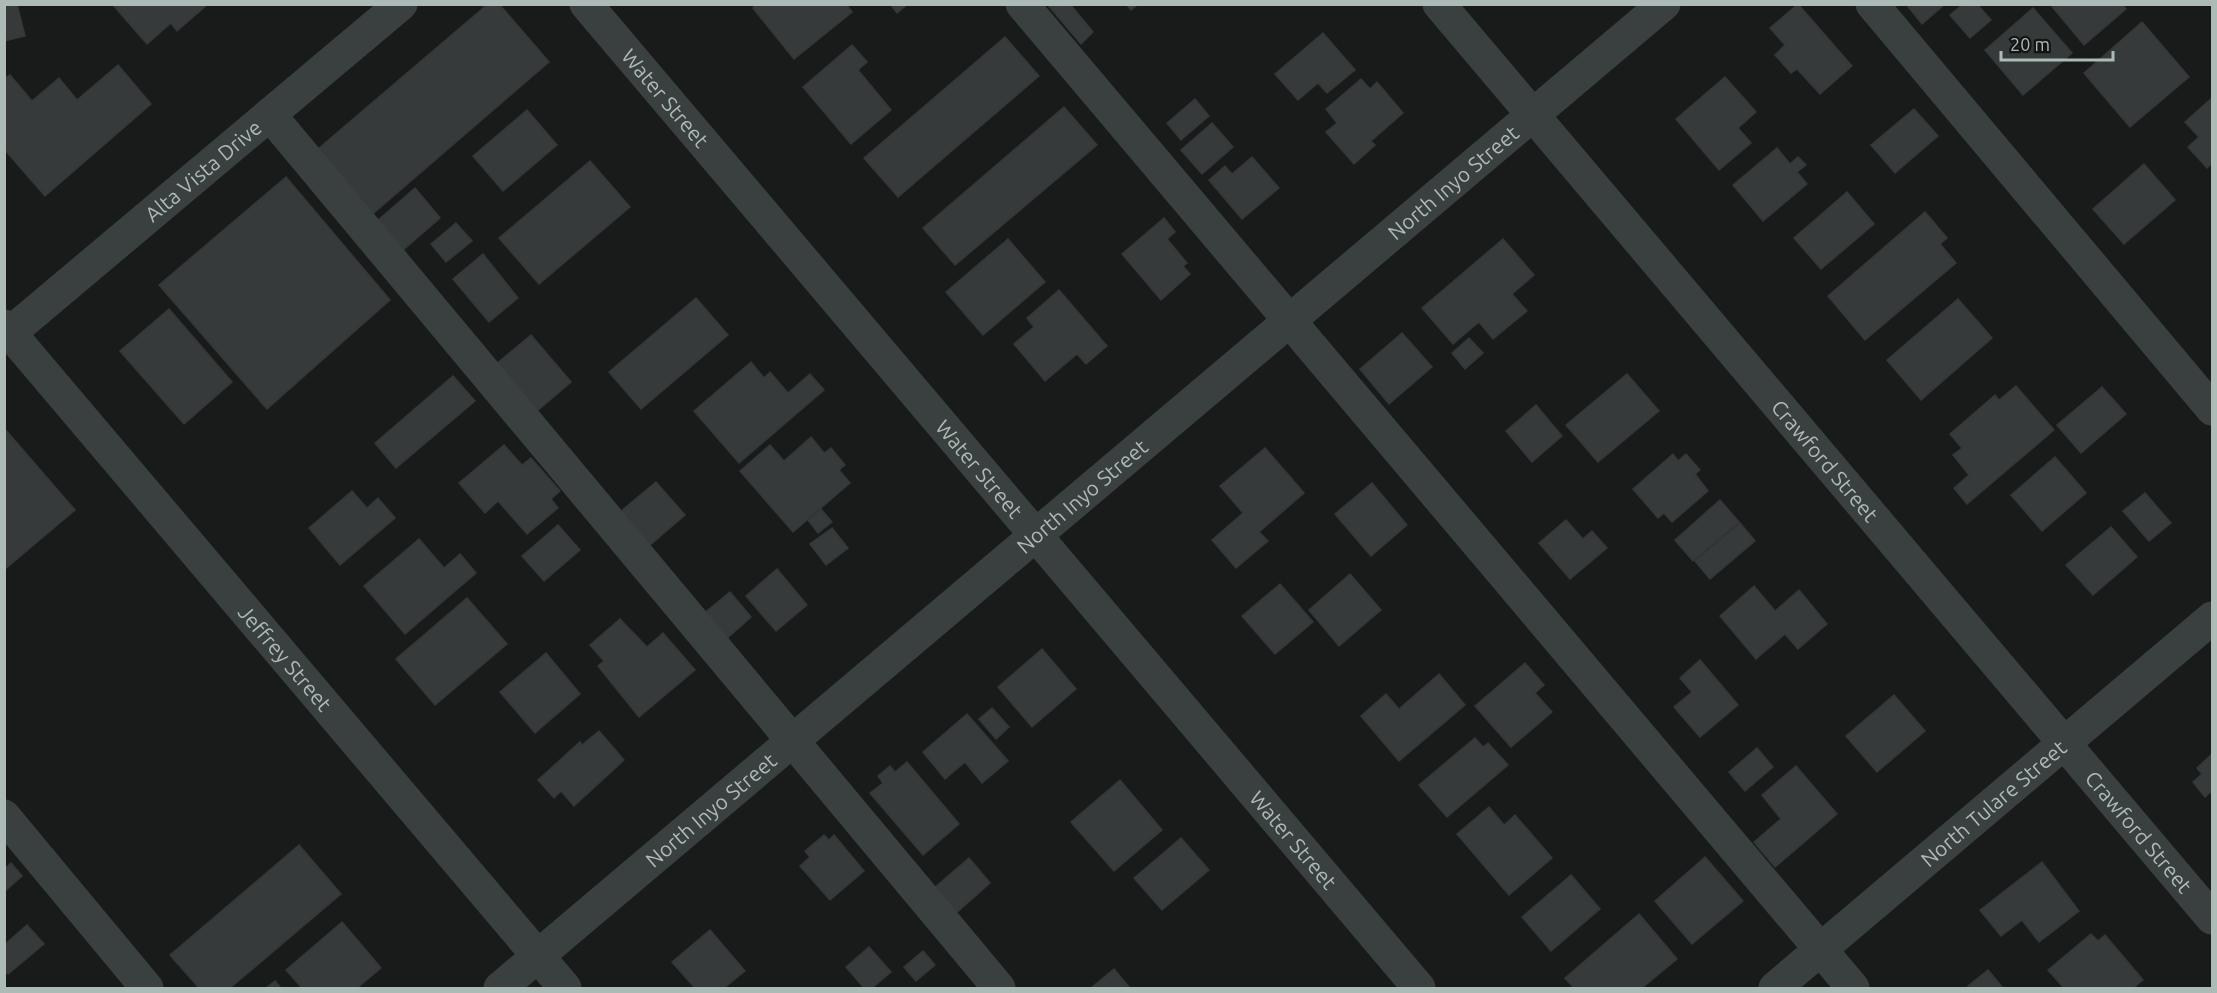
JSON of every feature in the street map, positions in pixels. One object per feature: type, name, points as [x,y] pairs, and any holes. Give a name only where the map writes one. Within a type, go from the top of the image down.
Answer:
[{"type":"street","name":"Alta Vista Drive","points":[[6,333],[402,4]]},
{"type":"street","name":"Water Street","points":[[586,4],[1419,988]]},
{"type":"street","points":[[1023,4],[1289,323],[1853,988]]},
{"type":"street","name":"Crawford Street","points":[[1439,4],[2212,918]]},
{"type":"street","name":"North Inyo Street","points":[[500,988],[1664,4]]},
{"type":"street","points":[[1872,4],[2212,409]]},
{"type":"street","points":[[270,115],[999,988]]},
{"type":"street","name":"Jeffrey Street","points":[[6,333],[565,988]]},
{"type":"street","name":"North Tulare Street","points":[[1775,988],[2212,618]]},
{"type":"street","points":[[4,816],[147,988]]},
{"type":"building","points":[[4,4],[17,4],[25,36],[4,41]]},
{"type":"building","points":[[208,4],[177,31],[171,23],[147,44],[113,5]]},
{"type":"building","points":[[488,4],[499,4],[549,62],[368,218],[312,154]]},
{"type":"building","points":[[757,4],[846,4],[852,12],[794,59],[753,8]]},
{"type":"building","points":[[890,4],[908,4],[897,13]]},
{"type":"building","points":[[1047,4],[1070,4],[1093,32],[1081,44]]},
{"type":"building","points":[[1126,4],[1138,4],[1131,10]]},
{"type":"building","points":[[1798,4],[1852,66],[1820,94],[1797,69],[1791,73],[1775,55],[1785,45],[1770,28]]},
{"type":"building","points":[[1906,4],[1945,4],[1922,24]]},
{"type":"building","points":[[1963,4],[1977,4],[1991,20],[1970,38],[1950,15]]},
{"type":"building","points":[[2050,4],[2122,4],[2126,9],[2084,45]]},
{"type":"building","points":[[2033,8],[2072,53],[2023,95],[1985,50]]},
{"type":"building","points":[[2142,22],[2189,77],[2130,127],[2084,73]]},
{"type":"building","points":[[1323,33],[1355,70],[1327,93],[1318,83],[1298,100],[1275,74]]},
{"type":"building","points":[[1005,37],[1039,76],[898,197],[864,158]]},
{"type":"building","points":[[852,45],[867,62],[858,70],[891,110],[851,144],[803,87]]},
{"type":"building","points":[[118,65],[151,104],[45,196],[4,149],[4,79],[10,75],[32,101],[59,78],[77,100]]},
{"type":"building","points":[[1725,77],[1756,112],[1738,128],[1751,143],[1719,170],[1676,119]]},
{"type":"building","points":[[1361,79],[1370,89],[1377,82],[1403,113],[1371,141],[1375,145],[1354,164],[1326,132],[1337,123],[1326,109]]},
{"type":"building","points":[[2212,98],[2212,163],[2207,168],[2188,147],[2199,137],[2185,122]]},
{"type":"building","points":[[1195,99],[1209,116],[1181,140],[1167,123]]},
{"type":"building","points":[[1064,107],[1097,145],[955,265],[923,228]]},
{"type":"building","points":[[1914,109],[1938,136],[1895,173],[1871,145]]},
{"type":"building","points":[[527,110],[557,145],[503,191],[473,156]]},
{"type":"building","points":[[1212,123],[1233,147],[1202,174],[1181,150]]},
{"type":"building","points":[[1777,148],[1790,164],[1798,157],[1806,165],[1797,172],[1807,184],[1763,221],[1733,185]]},
{"type":"building","points":[[1252,157],[1279,188],[1242,219],[1209,180],[1225,166],[1232,174]]},
{"type":"building","points":[[590,161],[630,207],[539,284],[499,238]]},
{"type":"building","points":[[2144,164],[2175,200],[2124,244],[2093,209]]},
{"type":"building","points":[[286,177],[390,300],[267,409],[159,285]]},
{"type":"building","points":[[415,188],[440,218],[402,251],[377,221]]},
{"type":"building","points":[[1847,192],[1874,224],[1821,269],[1794,238]]},
{"type":"building","points":[[1925,212],[1947,238],[1940,244],[1956,263],[1865,340],[1828,296]]},
{"type":"building","points":[[1164,218],[1175,232],[1167,239],[1187,263],[1183,266],[1190,274],[1161,300],[1122,254]]},
{"type":"building","points":[[456,223],[472,241],[446,262],[431,244]]},
{"type":"building","points":[[1008,239],[1045,282],[983,335],[946,292]]},
{"type":"building","points":[[1503,239],[1534,275],[1512,294],[1527,311],[1493,339],[1479,322],[1453,344],[1422,308]]},
{"type":"building","points":[[483,254],[518,298],[489,322],[453,279]]},
{"type":"building","points":[[1059,290],[1107,346],[1086,364],[1077,354],[1045,381],[1014,344],[1034,327],[1027,318]]},
{"type":"building","points":[[696,298],[728,335],[641,409],[609,372]]},
{"type":"building","points":[[1958,299],[1992,338],[1921,400],[1887,360]]},
{"type":"building","points":[[169,309],[232,382],[184,424],[120,351]]},
{"type":"building","points":[[1402,333],[1432,367],[1389,404],[1360,369]]},
{"type":"building","points":[[531,335],[571,382],[536,412],[495,365]]},
{"type":"building","points":[[1469,338],[1483,353],[1465,369],[1452,353]]},
{"type":"building","points":[[751,362],[764,378],[770,372],[788,393],[810,374],[824,390],[739,463],[694,411]]},
{"type":"building","points":[[1627,374],[1659,411],[1598,462],[1566,425]]},
{"type":"building","points":[[453,376],[475,401],[396,468],[375,443]]},
{"type":"building","points":[[2016,386],[2054,430],[1967,504],[1954,488],[1969,475],[1953,455],[1962,448],[1950,434],[1995,395],[1999,400]]},
{"type":"building","points":[[2102,387],[2126,414],[2081,453],[2057,425]]},
{"type":"building","points":[[1536,405],[1562,436],[1532,462],[1506,431]]},
{"type":"building","points":[[4,428],[75,510],[4,570]]},
{"type":"building","points":[[811,437],[824,453],[831,448],[845,465],[839,470],[850,483],[793,532],[740,471],[770,445],[784,461]]},
{"type":"building","points":[[504,445],[522,465],[531,458],[560,491],[551,499],[558,508],[527,534],[498,501],[485,513],[459,483]]},
{"type":"building","points":[[1265,448],[1304,493],[1259,532],[1268,541],[1236,568],[1212,540],[1243,513],[1220,486]]},
{"type":"building","points":[[1673,454],[1678,461],[1686,454],[1700,470],[1695,474],[1708,491],[1672,522],[1664,513],[1658,518],[1633,489]]},
{"type":"building","points":[[2055,457],[2086,493],[2042,531],[2011,495]]},
{"type":"building","points":[[656,482],[685,515],[649,546],[620,512]]},
{"type":"building","points":[[1372,483],[1407,525],[1371,556],[1335,514]]},
{"type":"building","points":[[352,491],[367,508],[378,498],[395,518],[340,565],[309,528]]},
{"type":"building","points":[[2145,493],[2171,523],[2149,541],[2123,511]]},
{"type":"building","points":[[1720,500],[1739,522],[1693,561],[1675,540]]},
{"type":"building","points":[[821,509],[832,522],[818,533],[808,520]]},
{"type":"building","points":[[1566,520],[1583,539],[1592,531],[1607,548],[1570,579],[1539,543]]},
{"type":"building","points":[[1740,523],[1755,541],[1710,579],[1695,561]]},
{"type":"building","points":[[558,525],[580,550],[544,581],[522,556]]},
{"type":"building","points":[[2111,527],[2137,557],[2093,595],[2066,565]]},
{"type":"building","points":[[832,528],[848,548],[826,565],[810,544]]},
{"type":"building","points":[[419,539],[444,568],[460,554],[476,573],[405,634],[364,586]]},
{"type":"building","points":[[777,569],[807,605],[776,631],[746,596]]},
{"type":"building","points":[[1350,574],[1381,610],[1339,646],[1309,610]]},
{"type":"building","points":[[1280,584],[1313,622],[1275,654],[1242,616]]},
{"type":"building","points":[[1754,586],[1775,611],[1799,590],[1827,624],[1798,649],[1785,634],[1756,659],[1720,616]]},
{"type":"building","points":[[730,592],[751,617],[724,641],[702,615]]},
{"type":"building","points":[[467,598],[507,644],[435,705],[396,659]]},
{"type":"building","points":[[620,619],[647,647],[663,633],[695,670],[639,717],[598,666],[604,661],[590,645]]},
{"type":"building","points":[[1042,649],[1076,689],[1032,727],[998,687]]},
{"type":"building","points":[[546,653],[580,694],[535,733],[500,692]]},
{"type":"building","points":[[1700,660],[1738,705],[1700,737],[1674,707],[1692,692],[1680,678]]},
{"type":"building","points":[[1525,663],[1544,685],[1535,693],[1552,712],[1511,747],[1475,706]]},
{"type":"building","points":[[1439,674],[1465,705],[1399,761],[1361,716],[1386,694],[1399,709]]},
{"type":"building","points":[[1894,695],[1925,731],[1877,772],[1846,736]]},
{"type":"building","points":[[992,708],[1009,727],[996,739],[979,719]]},
{"type":"building","points":[[967,714],[1008,761],[982,783],[965,762],[945,779],[923,752]]},
{"type":"building","points":[[599,731],[624,760],[574,806],[561,791],[554,798],[538,780],[580,742],[582,745]]},
{"type":"building","points":[[1475,738],[1483,747],[1488,743],[1508,765],[1447,817],[1419,785]]},
{"type":"building","points":[[1757,748],[1773,767],[1745,791],[1729,772]]},
{"type":"building","points":[[2212,754],[2212,791],[2205,797],[2193,782],[2202,774],[2197,768]]},
{"type":"building","points":[[907,762],[959,824],[923,855],[870,793],[883,783],[878,776],[890,766],[895,772]]},
{"type":"building","points":[[1796,766],[1837,814],[1775,867],[1754,842],[1781,819],[1762,795]]},
{"type":"building","points":[[1120,780],[1162,830],[1114,871],[1071,822]]},
{"type":"building","points":[[1489,807],[1504,825],[1515,815],[1552,858],[1509,895],[1457,834]]},
{"type":"building","points":[[824,835],[829,840],[834,835],[864,871],[830,900],[800,866],[810,857],[805,851]]},
{"type":"building","points":[[1181,838],[1209,870],[1162,910],[1134,878]]},
{"type":"building","points":[[299,845],[341,894],[230,988],[199,988],[170,955]]},
{"type":"building","points":[[1705,857],[1743,901],[1692,944],[1655,901]]},
{"type":"building","points":[[969,858],[990,883],[955,914],[933,889]]},
{"type":"building","points":[[2042,862],[2079,911],[2039,942],[2022,920],[2001,936],[1980,910]]},
{"type":"building","points":[[11,863],[22,876],[4,892],[4,869]]},
{"type":"building","points":[[1571,875],[1600,909],[1551,951],[1522,917]]},
{"type":"building","points":[[1639,914],[1677,959],[1642,988],[1574,988],[1565,978]]},
{"type":"building","points":[[342,922],[381,968],[357,988],[302,988],[286,970]]},
{"type":"building","points":[[27,925],[44,944],[8,974],[4,970],[4,945]]},
{"type":"building","points":[[710,930],[745,971],[724,988],[695,988],[672,962]]},
{"type":"building","points":[[2091,934],[2098,941],[2105,935],[2143,980],[2133,988],[2064,988],[2048,970]]},
{"type":"building","points":[[869,947],[891,972],[872,988],[864,988],[846,967]]},
{"type":"building","points":[[923,951],[935,965],[916,981],[904,967]]},
{"type":"building","points":[[1114,969],[1130,988],[1091,988]]},
{"type":"building","points":[[1988,970],[2003,988],[1970,988],[1968,986]]},
{"type":"building","points":[[275,981],[281,988],[266,988]]}]
